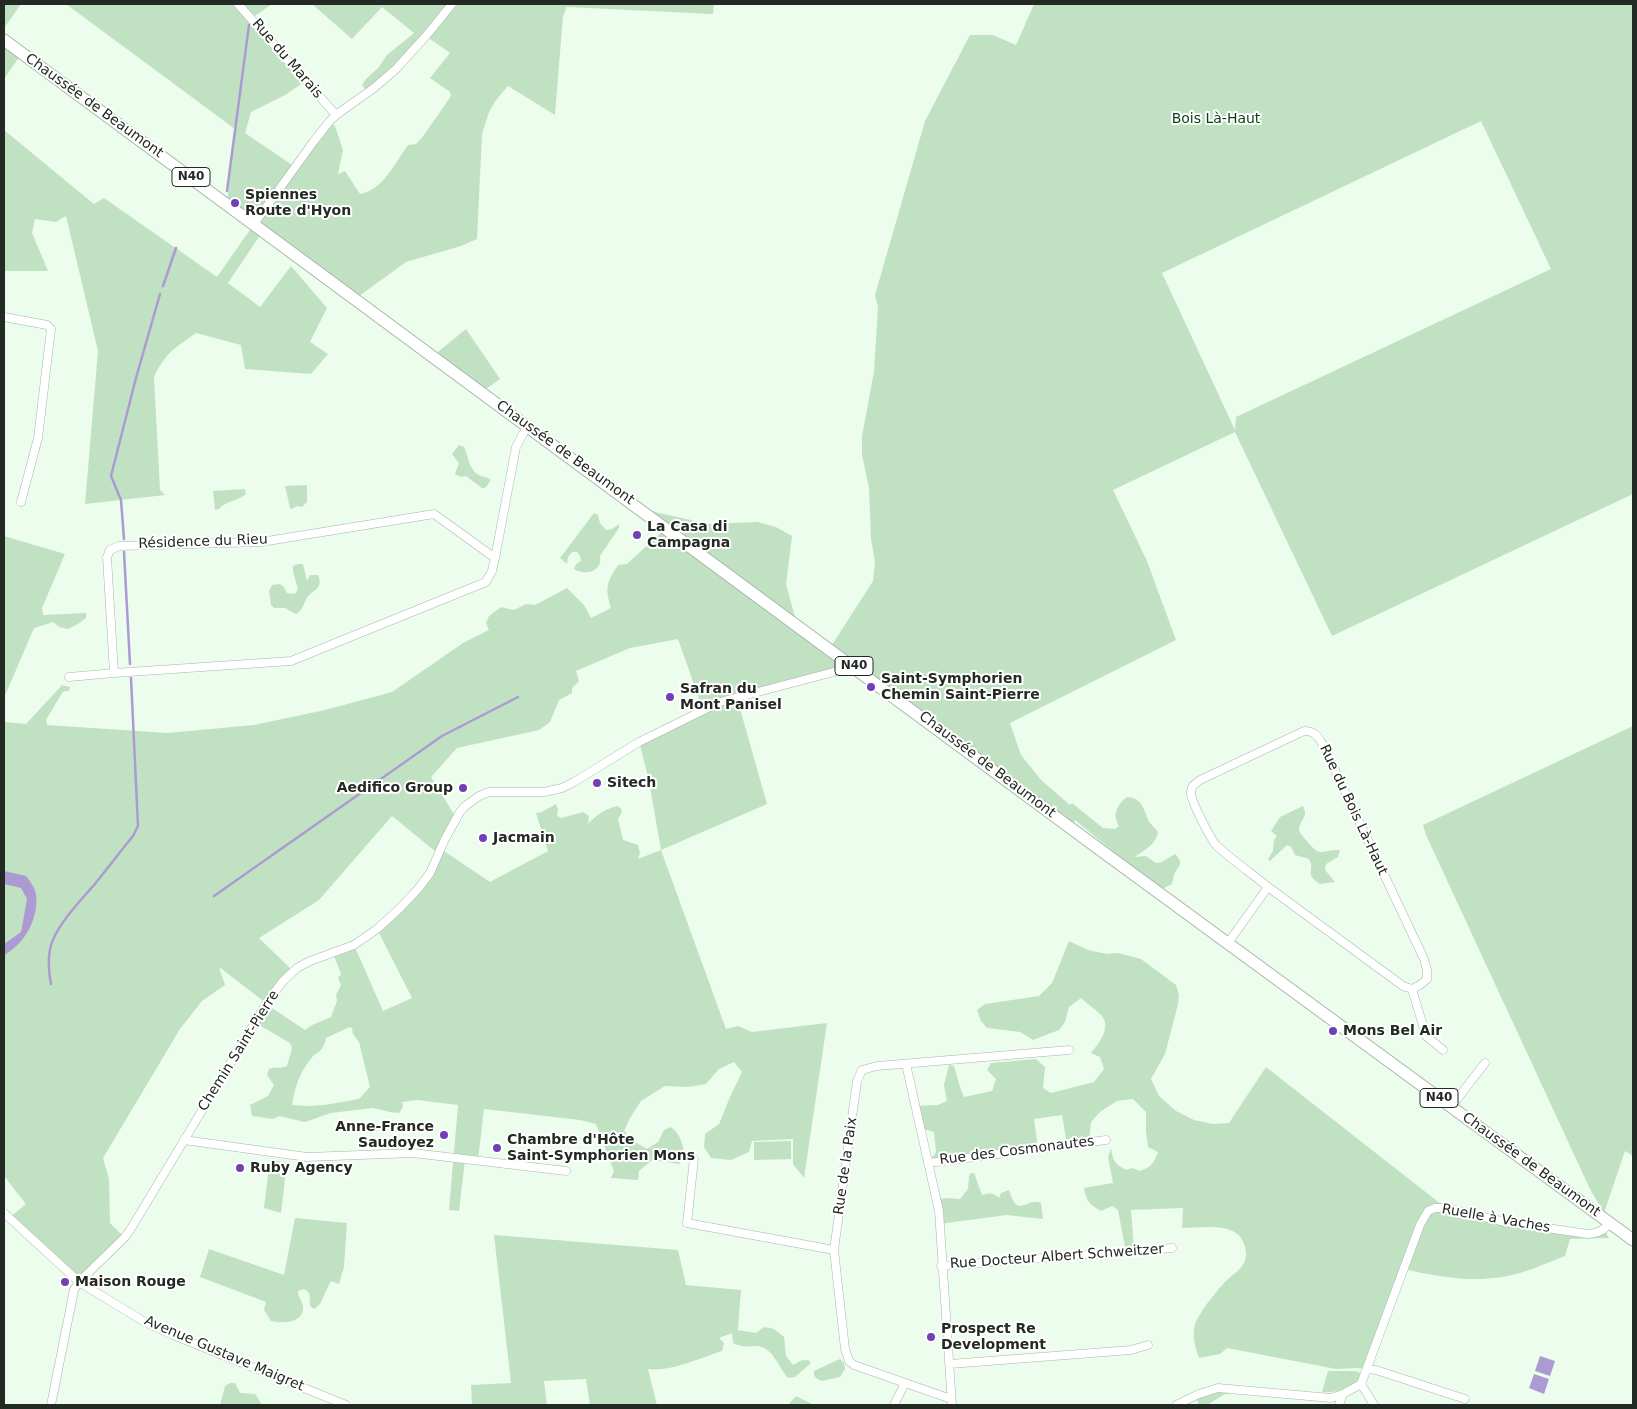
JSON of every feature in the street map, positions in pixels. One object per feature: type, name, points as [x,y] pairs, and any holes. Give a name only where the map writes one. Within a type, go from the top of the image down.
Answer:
[{"type":"main road","name":"Chaussée de Beaumont","points":[[4,40],[1633,1240]]},
{"type":"street","name":"Rue du Marais","points":[[238,4],[336,115]]},
{"type":"street","points":[[254,224],[314,141],[336,115],[374,88],[396,69],[452,4]]},
{"type":"street","points":[[4,317],[47,326],[51,330],[38,438],[20,502]]},
{"type":"street","points":[[69,677],[291,661],[479,586],[490,577],[516,447],[529,427]]},
{"type":"street","name":"Résidence du Rieu","points":[[114,673],[107,557],[110,550],[118,546],[261,542],[434,514],[495,558]]},
{"type":"street","name":"Chemin Saint-Pierre","points":[[79,1282],[125,1237],[132,1227],[258,1016],[282,981],[302,965],[354,945],[400,908],[425,881],[460,812],[474,799],[489,792],[544,792],[562,788],[639,742],[720,702],[845,669],[852,665]]},
{"type":"street","name":"Rue du Bois Là-Haut","points":[[1304,731],[1310,731],[1322,743],[1424,959],[1427,979],[1412,989],[1403,986],[1268,887],[1216,845],[1192,800],[1191,792],[1193,785],[1200,780],[1304,731]]},
{"type":"street","points":[[1228,943],[1268,887]]},
{"type":"street","points":[[1412,989],[1426,1036],[1443,1050]]},
{"type":"street","name":"Rue de la Paix","points":[[952,1402],[854,1365],[848,1361],[834,1250],[857,1081],[862,1070],[877,1066],[1069,1050]]},
{"type":"street","points":[[1451,1107],[1485,1063]]},
{"type":"street","points":[[906,1064],[939,1211],[941,1266],[952,1402]]},
{"type":"street","points":[[184,1140],[307,1157],[413,1153],[566,1171]]},
{"type":"street","name":"Rue des Cosmonautes","points":[[928,1163],[1106,1140]]},
{"type":"street","points":[[694,1159],[687,1223],[834,1250]]},
{"type":"street","name":"Ruelle à Vaches","points":[[1367,1369],[1420,1225],[1428,1211],[1435,1208],[1446,1208],[1505,1222],[1588,1234],[1604,1230],[1610,1224]]},
{"type":"street","name":"Avenue Gustave Maigret","points":[[4,1213],[79,1282],[156,1328],[346,1405]]},
{"type":"street","name":"Rue Docteur Albert Schweitzer","points":[[941,1266],[1172,1248]]},
{"type":"street","points":[[51,1405],[74,1290],[79,1282]]},
{"type":"street","points":[[950,1364],[1131,1350],[1148,1345]]},
{"type":"street","points":[[1176,1405],[1190,1402],[1206,1391],[1218,1388],[1331,1398],[1361,1384],[1367,1369],[1376,1370],[1465,1399]]},
{"type":"street","points":[[894,1405],[905,1383]]},
{"type":"street","points":[[1361,1384],[1374,1405]]},
{"type":"street","points":[[1339,1405],[1343,1394]]},
{"type":"green space","points":[[4,4],[21,4],[4,28]]},
{"type":"green space","points":[[66,4],[272,4],[252,18],[306,81],[285,95],[251,112],[245,133],[295,167],[329,122],[335,126],[343,150],[338,174],[345,171],[360,194],[375,187],[388,175],[408,145],[416,144],[424,135],[451,96],[450,92],[430,78],[450,53],[426,36],[369,90],[365,89],[362,85],[379,67],[387,55],[414,33],[382,7],[352,39],[312,4],[714,4],[713,14],[567,7],[563,16],[555,115],[508,86],[489,112],[482,134],[477,239],[461,246],[406,262],[355,299],[263,231],[228,283],[260,307],[291,266],[327,308],[310,342],[328,354],[311,374],[245,369],[241,345],[196,333],[167,356],[154,377],[160,490],[165,495],[85,504],[98,351],[66,216],[56,222],[35,219],[32,233],[48,271],[4,271],[4,130],[94,204],[104,198],[217,277],[254,224],[227,204],[235,129]]},
{"type":"green space","name":"Bois Là-Haut","points":[[1034,4],[1633,4],[1633,494],[1332,636],[1235,432],[1113,490],[1147,561],[1176,640],[1010,723],[1021,755],[1041,780],[1070,805],[1072,803],[1103,828],[1115,829],[1119,826],[1116,814],[1121,803],[1127,797],[1136,799],[1158,832],[1155,841],[1135,857],[1146,856],[1156,863],[1162,862],[1175,854],[1180,863],[1172,884],[1160,890],[1075,820],[1071,827],[852,665],[737,698],[767,804],[661,850],[726,1029],[738,1026],[752,1032],[827,1023],[804,1178],[793,1164],[793,1139],[752,1141],[749,1152],[731,1160],[711,1158],[704,1147],[705,1134],[719,1124],[742,1072],[734,1062],[719,1069],[706,1084],[688,1087],[665,1086],[641,1101],[624,1131],[632,1140],[647,1149],[658,1142],[664,1130],[671,1127],[680,1137],[685,1159],[679,1164],[652,1160],[639,1171],[638,1180],[611,1178],[614,1171],[596,1124],[580,1120],[484,1109],[478,1160],[465,1159],[459,1211],[449,1210],[458,1105],[417,1100],[402,1102],[403,1107],[399,1113],[373,1108],[331,1113],[305,1122],[279,1116],[273,1119],[252,1116],[250,1105],[268,1096],[274,1085],[267,1075],[269,1069],[287,1066],[292,1048],[290,1043],[254,1022],[266,1003],[219,967],[225,985],[202,1001],[180,1029],[103,1158],[109,1179],[110,1223],[122,1235],[79,1282],[9,1218],[26,1204],[4,1176],[4,722],[26,724],[62,685],[70,687],[69,691],[62,693],[46,720],[47,725],[167,733],[254,725],[325,710],[392,692],[463,643],[489,630],[486,623],[489,616],[501,607],[514,610],[526,604],[535,605],[567,588],[584,605],[591,618],[611,608],[607,590],[611,576],[618,565],[627,564],[666,528],[641,509],[709,524],[757,522],[776,527],[792,536],[786,584],[797,624],[830,648],[873,581],[875,562],[871,539],[869,488],[862,455],[862,436],[874,372],[878,307],[875,295],[925,121],[970,35],[993,35],[1016,45]],"holes":[[[1481,121],[1551,269],[1236,417],[1235,430],[1162,273]],[[678,639],[703,710],[640,745],[649,781],[661,850],[638,859],[640,853],[638,845],[623,840],[618,819],[622,810],[618,806],[602,812],[588,824],[589,816],[583,812],[561,818],[557,816],[558,809],[556,804],[542,812],[536,813],[548,851],[490,882],[441,849],[457,819],[431,777],[457,748],[539,730],[550,722],[559,700],[572,693],[572,688],[579,681],[576,671],[630,648]],[[392,816],[436,852],[425,881],[377,929],[412,998],[383,1011],[354,945],[333,953],[341,974],[338,978],[341,985],[336,995],[337,1001],[331,1017],[305,1030],[266,1004],[293,971],[259,938],[319,900]],[[350,1027],[352,1028],[353,1034],[359,1042],[370,1087],[359,1099],[324,1105],[292,1105],[300,1075],[310,1060],[321,1050],[326,1038]]]},
{"type":"green space","points":[[4,40],[22,53],[4,79]]},
{"type":"green space","points":[[466,329],[500,379],[482,392],[433,356]]},
{"type":"green space","points":[[459,445],[464,447],[473,470],[491,480],[485,488],[482,488],[466,476],[461,477],[455,474],[459,463],[452,454]]},
{"type":"green space","points":[[307,485],[307,502],[302,507],[290,508],[285,486]]},
{"type":"green space","points":[[245,489],[246,494],[215,510],[213,491]]},
{"type":"green space","points":[[594,513],[598,515],[600,523],[606,530],[612,529],[619,524],[619,528],[600,556],[599,566],[592,571],[578,571],[574,569],[576,564],[581,561],[577,552],[572,552],[568,557],[567,564],[560,558]]},
{"type":"green space","points":[[4,536],[65,554],[42,608],[43,615],[86,613],[86,618],[68,629],[59,627],[53,622],[34,628],[4,698]]},
{"type":"green space","points":[[303,564],[307,581],[310,575],[318,575],[319,586],[309,595],[302,609],[296,614],[285,608],[274,608],[271,605],[269,591],[272,585],[279,584],[283,586],[287,593],[295,594],[298,589],[293,566]]},
{"type":"green space","points":[[1633,726],[1633,1156],[1625,1151],[1604,1213],[1590,1189],[1423,825]]},
{"type":"green space","points":[[1303,806],[1305,816],[1299,829],[1305,839],[1321,852],[1340,850],[1338,857],[1326,864],[1325,870],[1335,882],[1320,884],[1312,877],[1309,859],[1295,855],[1291,847],[1287,845],[1270,861],[1268,859],[1273,851],[1274,840],[1277,836],[1271,831],[1280,817]]},
{"type":"green space","points":[[1069,941],[1088,950],[1107,954],[1118,953],[1141,959],[1176,985],[1179,995],[1178,1004],[1165,1054],[1151,1079],[1159,1096],[1176,1111],[1194,1120],[1213,1124],[1229,1123],[1266,1067],[1446,1208],[1588,1234],[1604,1230],[1609,1238],[1570,1239],[1565,1256],[1521,1273],[1494,1278],[1455,1278],[1404,1269],[1367,1369],[1336,1369],[1227,1348],[1220,1354],[1199,1358],[1194,1341],[1195,1324],[1213,1296],[1242,1266],[1245,1261],[1246,1251],[1240,1237],[1226,1229],[1218,1227],[1182,1228],[1183,1208],[1131,1210],[1134,1251],[1126,1252],[1118,1210],[1112,1206],[1101,1211],[1091,1205],[1084,1188],[1113,1183],[1108,1157],[1111,1148],[1115,1161],[1126,1170],[1133,1168],[1139,1171],[1149,1167],[1158,1152],[1148,1147],[1146,1112],[1133,1099],[1117,1101],[1100,1112],[1091,1122],[1089,1142],[1067,1145],[1062,1115],[1034,1119],[1038,1149],[928,1163],[936,1152],[934,1132],[920,1128],[915,1106],[938,1105],[947,1101],[944,1085],[949,1065],[954,1066],[964,1097],[992,1091],[996,1079],[987,1070],[991,1063],[1036,1059],[1045,1067],[1043,1088],[1051,1093],[1094,1082],[1104,1069],[1100,1057],[1091,1053],[1098,1044],[1105,1029],[1104,1019],[1081,998],[1069,1007],[1065,1022],[1059,1030],[1033,1040],[1020,1032],[987,1028],[981,1021],[977,1010],[985,1004],[1039,996],[1052,983]]},
{"type":"green space","points":[[791,1141],[791,1159],[754,1160],[754,1142]]},
{"type":"green space","points":[[270,1160],[286,1162],[281,1213],[264,1208]]},
{"type":"green space","points":[[971,1173],[974,1173],[982,1195],[991,1194],[999,1198],[1001,1193],[1009,1190],[1012,1199],[1019,1206],[1035,1202],[1041,1203],[1043,1219],[1007,1215],[939,1224],[936,1200],[946,1198],[960,1199],[968,1189]]},
{"type":"green space","points":[[295,1218],[347,1223],[344,1267],[339,1284],[331,1281],[320,1304],[314,1309],[310,1306],[309,1294],[304,1289],[298,1291],[303,1312],[297,1319],[286,1322],[271,1321],[264,1310],[266,1302],[200,1277],[209,1249],[284,1275]]},
{"type":"green space","points":[[494,1235],[678,1250],[686,1285],[741,1290],[738,1330],[756,1333],[764,1327],[774,1329],[784,1337],[786,1356],[793,1365],[805,1360],[810,1361],[810,1364],[795,1377],[788,1378],[768,1350],[757,1346],[736,1345],[733,1343],[732,1333],[719,1338],[724,1343],[722,1351],[676,1366],[648,1369],[657,1405],[590,1405],[586,1379],[544,1381],[547,1405],[472,1405],[471,1385],[511,1383]]},
{"type":"green space","points":[[840,1359],[844,1363],[845,1369],[840,1377],[822,1381],[817,1379],[814,1371]]},
{"type":"green space","points":[[1328,1371],[1353,1371],[1359,1372],[1361,1376],[1349,1387],[1333,1392],[1322,1392]]},
{"type":"green space","points":[[235,1383],[240,1393],[255,1394],[261,1403],[260,1405],[220,1405],[225,1386]]},
{"type":"green space","points":[[1206,1391],[1228,1391],[1228,1394],[1207,1405],[1199,1405],[1195,1396]]},
{"type":"green space","points":[[796,1396],[814,1405],[788,1405]]},
{"type":"shaded area","points":[[4,871],[26,876],[35,889],[36,903],[33,921],[29,929],[18,944],[4,955],[4,944],[21,932],[27,899],[21,888],[4,884]]},
{"type":"shaded area","points":[[1540,1356],[1555,1361],[1550,1376],[1535,1371]]},
{"type":"shaded area","points":[[1534,1374],[1549,1379],[1544,1394],[1529,1388]]},
{"type":"waterway","points":[[227,191],[249,25]]},
{"type":"waterway","points":[[163,286],[176,248]]},
{"type":"waterway","points":[[124,539],[121,500],[111,476],[160,294]]},
{"type":"waterway","points":[[124,552],[130,664]]},
{"type":"waterway","points":[[51,984],[49,953],[52,941],[68,915],[133,836],[138,826],[131,678]]},
{"type":"waterway","points":[[214,896],[442,736],[518,697]]},
{"type":"place","name":"Spiennes Route d'Hyon","points":[[235,203]]},
{"type":"place","name":"La Casa di Campagna","points":[[637,535]]},
{"type":"place","name":"Saint-Symphorien Chemin Saint-Pierre","points":[[871,687]]},
{"type":"place","name":"Safran du Mont Panisel","points":[[670,697]]},
{"type":"place","name":"Sitech","points":[[597,783]]},
{"type":"place","name":"Aedifico Group","points":[[463,788]]},
{"type":"place","name":"Jacmain","points":[[483,838]]},
{"type":"place","name":"Mons Bel Air","points":[[1333,1031]]},
{"type":"place","name":"Anne-France Saudoyez","points":[[444,1135]]},
{"type":"place","name":"Chambre d'Hôte Saint-Symphorien Mons","points":[[497,1148]]},
{"type":"place","name":"Ruby Agency","points":[[240,1168]]},
{"type":"place","name":"Maison Rouge","points":[[65,1282]]},
{"type":"place","name":"Prospect Re Development","points":[[931,1337]]}]
